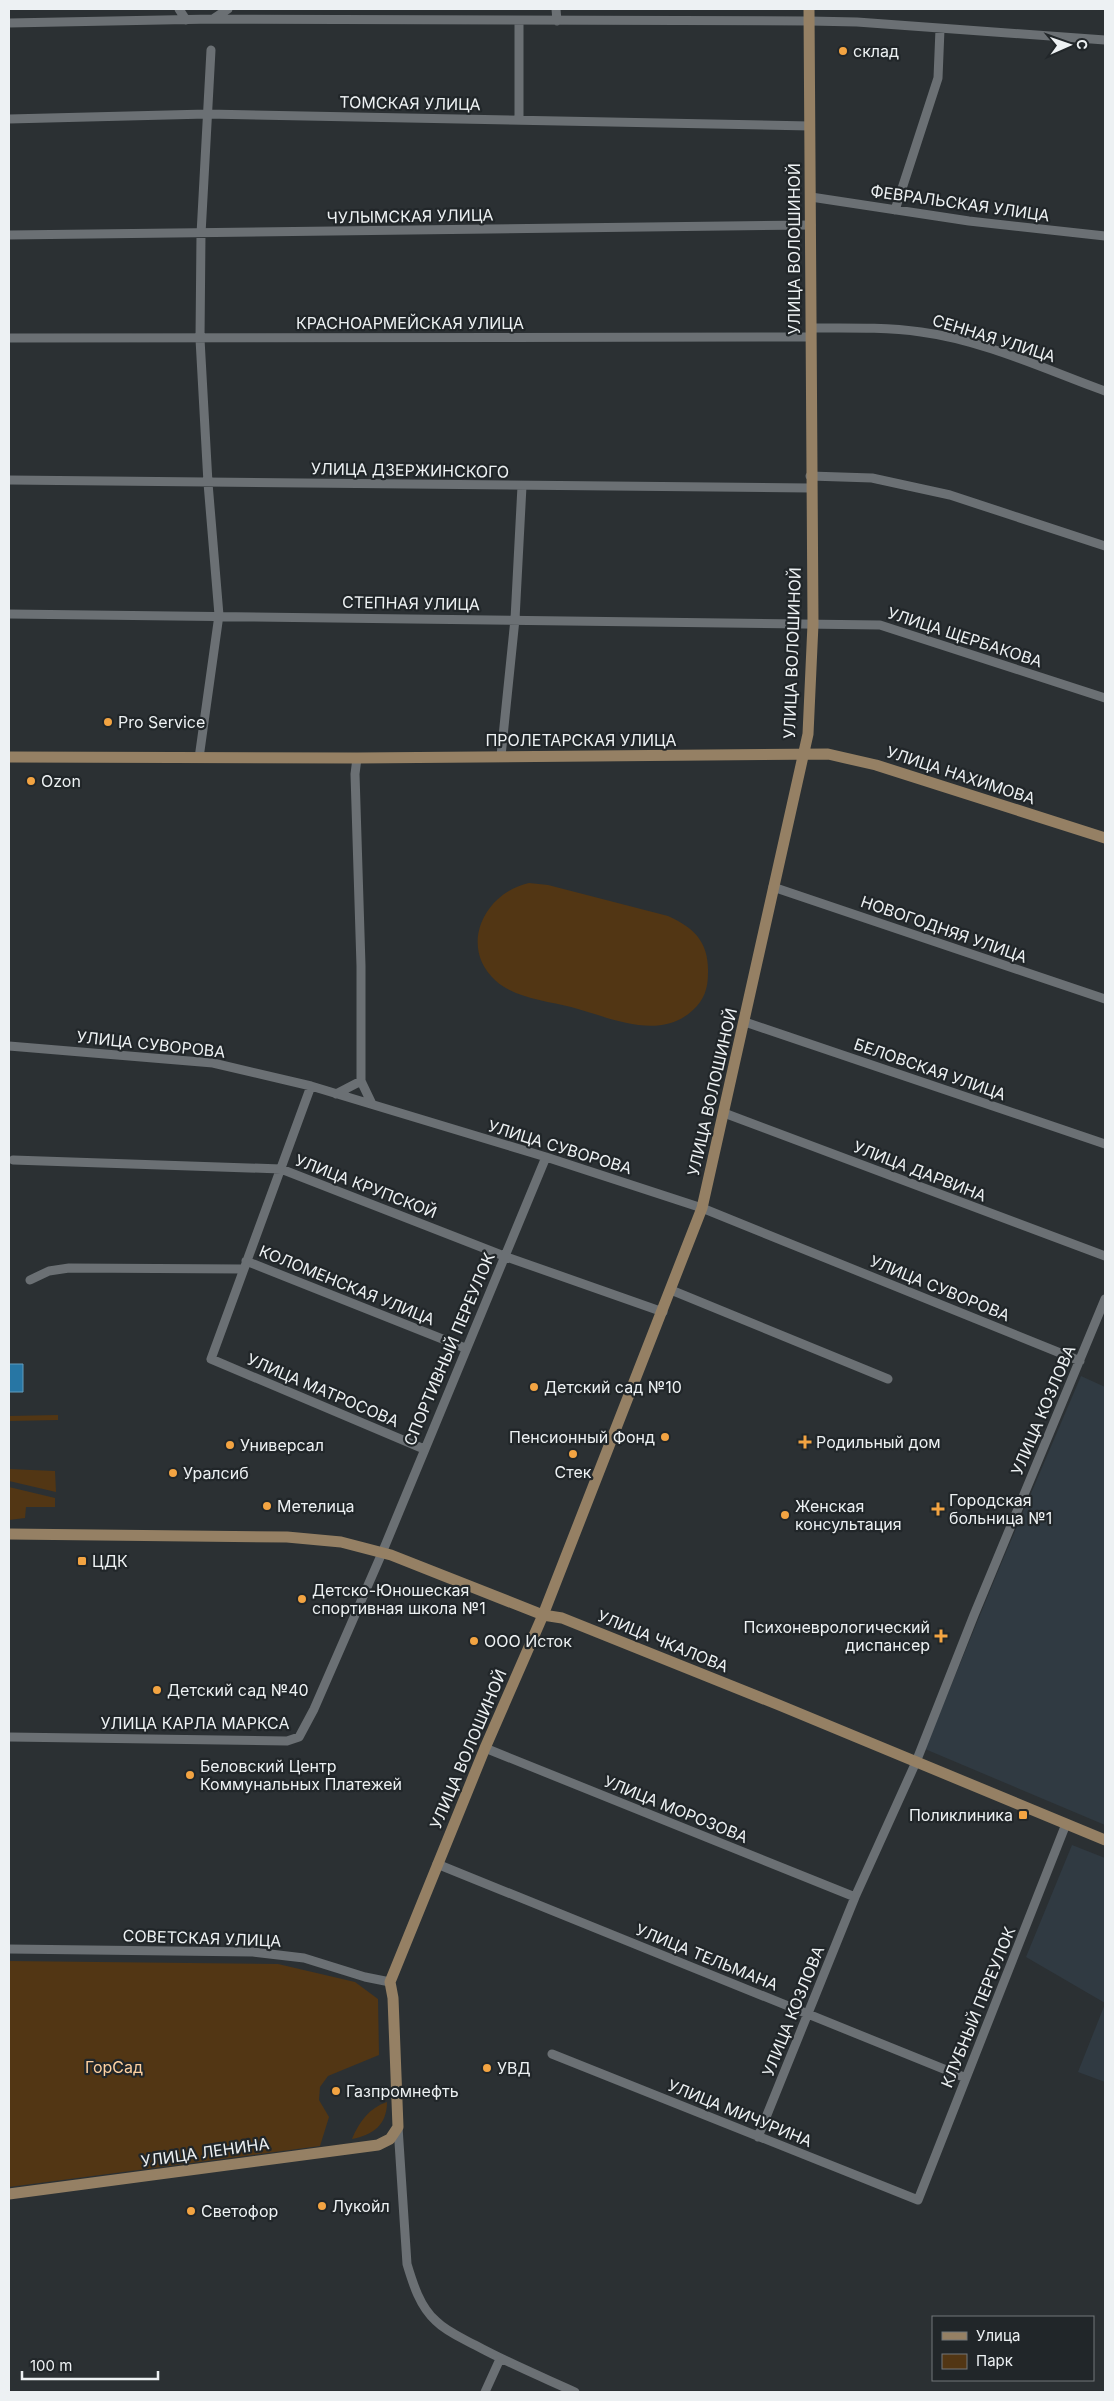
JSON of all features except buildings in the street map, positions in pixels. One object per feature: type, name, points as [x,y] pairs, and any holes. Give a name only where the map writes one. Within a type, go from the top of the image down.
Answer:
[{"type":"street","points":[[179,9],[186,20]]},
{"type":"street","points":[[213,19],[228,9]]},
{"type":"street","points":[[556,9],[557,21]]},
{"type":"street","name":"УЛИЦА ВОЛОШИНОЙ","points":[[390,1982],[485,1748],[543,1615],[663,1312],[702,1208],[804,753],[808,734],[813,624],[810,488],[810,9]]},
{"type":"street","points":[[9,23],[213,19],[810,21],[1105,40]]},
{"type":"street","points":[[519,20],[519,120]]},
{"type":"street","points":[[895,210],[938,78],[940,29]]},
{"type":"street","points":[[199,758],[219,615],[208,483],[200,338],[201,234],[211,50]]},
{"type":"street","name":"ТОМСКАЯ УЛИЦА","points":[[9,119],[207,114],[810,126]]},
{"type":"street","name":"ФЕВРАЛЬСКАЯ УЛИЦА","points":[[811,197],[968,221],[1105,236]]},
{"type":"street","name":"ЧУЛЫМСКАЯ УЛИЦА","points":[[9,235],[811,225]]},
{"type":"street","name":"СЕННАЯ УЛИЦА","points":[[811,332],[894,329],[939,335],[987,348],[1105,391]]},
{"type":"street","name":"КРАСНОАРМЕЙСКАЯ УЛИЦА","points":[[9,338],[811,332]]},
{"type":"street","points":[[810,476],[872,478],[950,495],[1105,546]]},
{"type":"street","name":"УЛИЦА ДЗЕРЖИНСКОГО","points":[[9,480],[810,488]]},
{"type":"street","points":[[501,756],[515,619],[522,486]]},
{"type":"street","name":"СТЕПНАЯ УЛИЦА","points":[[9,614],[219,615],[813,624]]},
{"type":"street","name":"УЛИЦА ЩЕРБАКОВА","points":[[813,624],[880,625],[1105,698]]},
{"type":"street","name":"ПРОЛЕТАРСКАЯ УЛИЦА","points":[[9,757],[784,756],[804,753]]},
{"type":"street","name":"УЛИЦА НАХИМОВА","points":[[804,753],[828,754],[876,765],[1105,838]]},
{"type":"street","points":[[357,758],[355,774],[361,966],[361,1081],[372,1104]]},
{"type":"street","name":"НОВОГОДНЯЯ УЛИЦА","points":[[773,886],[1105,999]]},
{"type":"street","name":"БЕЛОВСКАЯ УЛИЦА","points":[[745,1022],[1105,1144]]},
{"type":"street","name":"УЛИЦА СУВОРОВА","points":[[9,1046],[213,1063],[311,1086],[546,1157],[702,1208],[1080,1361]]},
{"type":"street","points":[[336,1094],[361,1081]]},
{"type":"street","points":[[245,1265],[311,1086]]},
{"type":"street","name":"УЛИЦА ДАРВИНА","points":[[724,1113],[1105,1256]]},
{"type":"street","name":"СПОРТИВНЫЙ ПЕРЕУЛОК","points":[[382,1553],[465,1348],[546,1157]]},
{"type":"street","name":"УЛИЦА КРУПСКОЙ","points":[[13,1160],[281,1169],[504,1256],[663,1312]]},
{"type":"street","name":"КОЛОМЕНСКАЯ УЛИЦА","points":[[30,1280],[49,1271],[68,1268],[245,1265],[465,1348]]},
{"type":"street","name":"УЛИЦА МАТРОСОВА","points":[[245,1265],[211,1358],[424,1449]]},
{"type":"street","points":[[671,1290],[888,1379]]},
{"type":"street","name":"УЛИЦА КОЗЛОВА","points":[[758,2137],[855,1897],[916,1762],[974,1615],[1105,1299]]},
{"type":"street","name":"УЛИЦА ЧКАЛОВА","points":[[9,1534],[287,1537],[341,1542],[382,1553],[543,1615],[562,1618],[1105,1840]]},
{"type":"street","name":"УЛИЦА КАРЛА МАРКСА","points":[[9,1737],[287,1741],[299,1736],[314,1709],[382,1553]]},
{"type":"street","name":"УЛИЦА МОРОЗОВА","points":[[485,1748],[855,1897]]},
{"type":"street","name":"КЛУБНЫЙ ПЕРЕУЛОК","points":[[918,2200],[1066,1824]]},
{"type":"street","name":"УЛИЦА ТЕЛЬМАНА","points":[[437,1864],[966,2078]]},
{"type":"street","name":"СОВЕТСКАЯ УЛИЦА","points":[[9,1949],[253,1952],[304,1958],[365,1977],[390,1982]]},
{"type":"street","points":[[390,1982],[394,2008],[398,2127],[407,2264],[413,2285],[422,2303],[436,2321],[455,2334],[500,2359],[575,2392]]},
{"type":"street","name":"УЛИЦА МИЧУРИНА","points":[[552,2054],[918,2200]]},
{"type":"street","name":"УЛИЦА ЛЕНИНА","points":[[9,2194],[378,2145],[390,2139],[398,2127]]},
{"type":"street","points":[[485,2392],[500,2359]]},
{"type":"shaded area","points":[[1081,1376],[1105,1387],[1105,1825],[925,1749]]},
{"type":"shaded area","points":[[1072,1845],[1105,1858],[1105,2003],[1026,1957]]},
{"type":"shaded area","points":[[1105,2004],[1105,2082],[1078,2072]]},
{"type":"green space","points":[[529,883],[548,885],[668,916],[686,926],[693,931],[703,945],[708,962],[705,994],[700,1002],[693,1010],[680,1019],[665,1024],[649,1026],[617,1021],[522,995],[504,987],[496,981],[485,967],[479,953],[478,938],[481,923],[489,909],[500,898],[513,889]]},
{"type":"green space","points":[[58,1415],[58,1420],[9,1421],[9,1416]]},
{"type":"green space","points":[[9,1469],[55,1471],[56,1492],[9,1481]]},
{"type":"green space","points":[[9,1487],[55,1498],[55,1507],[26,1507],[25,1518],[9,1520]]},
{"type":"green space","name":"ГорСад","points":[[9,1961],[278,1964],[355,1982],[378,1999],[379,2055],[328,2076],[320,2087],[319,2100],[329,2117],[320,2146],[9,2187]]},
{"type":"green space","points":[[387,2102],[384,2117],[377,2128],[366,2135],[352,2139],[365,2116]]},
{"type":"water","points":[[9,1364],[23,1364],[23,1392],[9,1392]]},
{"type":"place","name":"склад","points":[[843,51]]},
{"type":"place","name":"Pro Service","points":[[108,722]]},
{"type":"place","name":"Ozon","points":[[31,781]]},
{"type":"place","name":"Детский сад №10","points":[[534,1387]]},
{"type":"place","name":"Пенсионный Фонд","points":[[665,1437]]},
{"type":"place","name":"Родильный дом","points":[[805,1442]]},
{"type":"place","name":"Универсал","points":[[230,1445]]},
{"type":"place","name":"Стек","points":[[573,1454]]},
{"type":"place","name":"Уралсиб","points":[[173,1473]]},
{"type":"place","name":"Метелица","points":[[267,1506]]},
{"type":"place","name":"Городская больница №1","points":[[938,1509]]},
{"type":"place","name":"Женская консультация","points":[[785,1515]]},
{"type":"place","name":"ЦДК","points":[[82,1561]]},
{"type":"place","name":"Детско-Юношеская спортивная школа №1","points":[[302,1599]]},
{"type":"place","name":"Психоневрологический диспансер","points":[[941,1636]]},
{"type":"place","name":"ООО Исток","points":[[474,1641]]},
{"type":"place","name":"Детский сад №40","points":[[157,1690]]},
{"type":"place","name":"Беловский Центр Коммунальных Платежей","points":[[190,1775]]},
{"type":"place","name":"Поликлиника","points":[[1023,1815]]},
{"type":"place","name":"УВД","points":[[487,2068]]},
{"type":"place","name":"Газпромнефть","points":[[336,2091]]},
{"type":"place","name":"Лукойл","points":[[322,2206]]},
{"type":"place","name":"Светофор","points":[[191,2211]]}]
